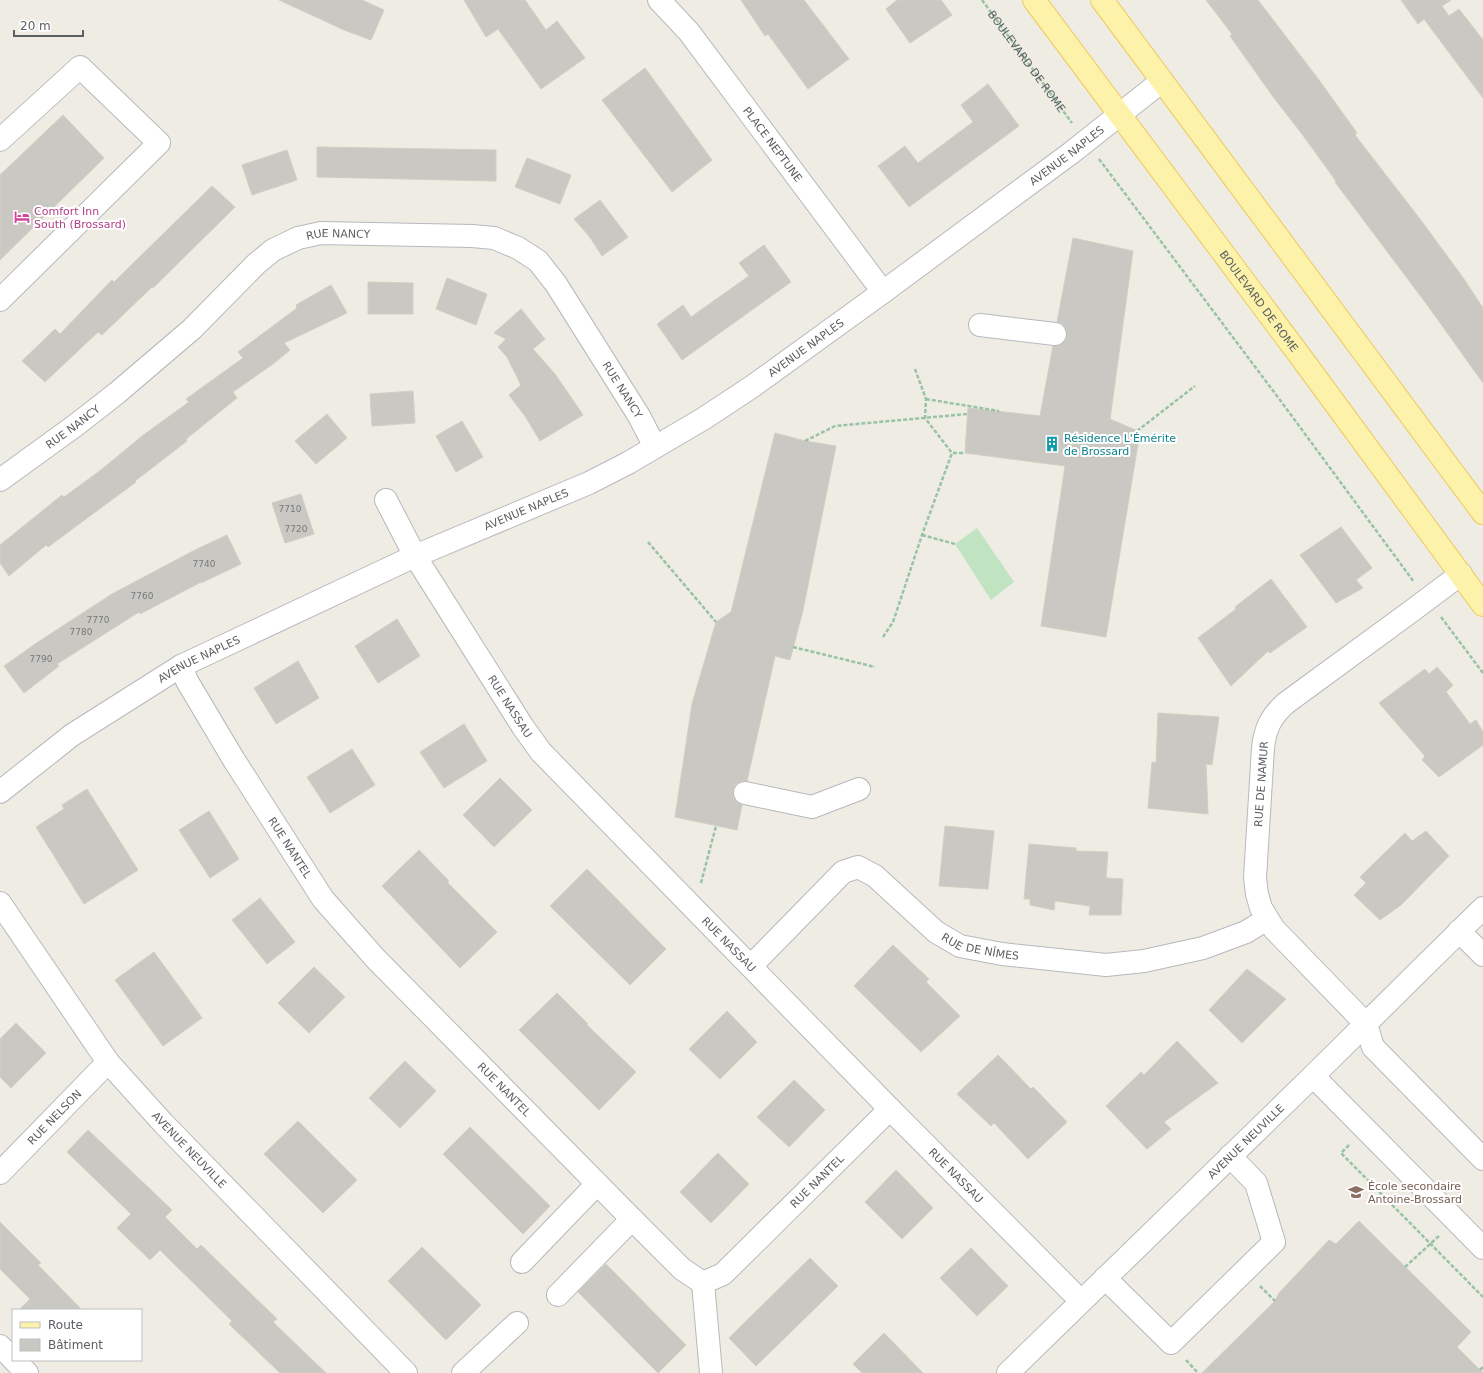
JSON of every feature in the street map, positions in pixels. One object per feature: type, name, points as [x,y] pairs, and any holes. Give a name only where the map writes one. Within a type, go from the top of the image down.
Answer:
[{"type":"main road","name":"BOULEVARD DE ROME","points":[[1034,0],[1483,605]]},
{"type":"main road","points":[[1102,0],[1483,513]]},
{"type":"street","name":"PLACE NEPTUNE","points":[[659,0],[689,32],[883,292]]},
{"type":"street","points":[[0,140],[80,67],[159,143],[0,300]]},
{"type":"street","name":"AVENUE NAPLES","points":[[0,792],[72,734],[181,666],[415,556],[565,494],[610,472],[703,420],[883,292],[1059,162],[1162,82]]},
{"type":"street","name":"RUE NANCY","points":[[0,480],[117,393],[192,329],[256,264],[273,250],[298,238],[321,233],[472,236],[494,238],[518,248],[538,261],[556,284],[639,416],[655,447]]},
{"type":"street","points":[[980,325],[1055,334]]},
{"type":"street","points":[[386,500],[415,556]]},
{"type":"street","name":"RUE NASSAU","points":[[415,556],[523,727],[541,752],[1080,1301]]},
{"type":"street","name":"RUE DE NAMUR","points":[[1366,1024],[1282,938],[1267,919],[1261,908],[1255,878],[1255,859],[1264,737],[1271,719],[1286,703],[1461,574]]},
{"type":"street","name":"RUE NANTEL","points":[[181,666],[187,681],[234,760],[323,899],[376,958],[597,1184],[682,1269],[703,1283],[723,1274],[890,1108]]},
{"type":"street","points":[[745,793],[812,807],[859,789]]},
{"type":"street","name":"RUE DE NÎMES","points":[[750,966],[842,872],[858,866],[874,876],[936,932],[960,946],[1002,954],[1106,965],[1144,961],[1203,948],[1246,932],[1267,919]]},
{"type":"street","name":"AVENUE NEUVILLE","points":[[0,903],[108,1062],[163,1123],[406,1373]]},
{"type":"street","name":"AVENUE NEUVILLE","points":[[1008,1373],[1483,908]]},
{"type":"street","points":[[1459,931],[1483,955]]},
{"type":"street","points":[[1366,1024],[1374,1047],[1483,1159]]},
{"type":"street","name":"RUE NELSON","points":[[0,1173],[108,1062]]},
{"type":"street","points":[[1313,1076],[1483,1248]]},
{"type":"street","points":[[1105,1278],[1171,1343],[1258,1259],[1274,1242],[1256,1183],[1230,1156]]},
{"type":"street","points":[[522,1262],[597,1184]]},
{"type":"street","points":[[558,1295],[632,1219]]},
{"type":"street","points":[[703,1283],[711,1373]]},
{"type":"street","points":[[464,1373],[517,1323]]},
{"type":"street","points":[[0,1346],[12,1357]]},
{"type":"street","points":[[16,1361],[27,1373]]},
{"type":"path","name":"BOULEVARD DE ROME","points":[[982,0],[1072,123]]},
{"type":"path","points":[[1098,157],[1280,400],[1418,588]]},
{"type":"path","points":[[915,369],[926,399],[925,418],[952,453]]},
{"type":"path","points":[[1137,431],[1196,386]]},
{"type":"path","points":[[926,399],[999,411]]},
{"type":"path","points":[[805,441],[835,426],[967,414]]},
{"type":"path","points":[[952,453],[965,453]]},
{"type":"path","points":[[883,638],[893,622],[922,535],[952,453]]},
{"type":"path","points":[[922,535],[955,544]]},
{"type":"path","points":[[648,542],[716,622]]},
{"type":"path","points":[[1440,616],[1483,673]]},
{"type":"path","points":[[793,647],[875,667]]},
{"type":"path","points":[[694,909],[716,826]]},
{"type":"path","points":[[1351,1143],[1341,1153],[1483,1297]]},
{"type":"path","points":[[1405,1268],[1430,1244]]},
{"type":"path","points":[[1480,1370],[1483,1367]]},
{"type":"green space","points":[[977,528],[1014,582],[991,600],[955,544]]},
{"type":"building","points":[[279,0],[362,0],[384,10],[371,40],[344,30]]},
{"type":"building","points":[[464,0],[525,0],[546,30],[557,21],[585,58],[541,89],[498,29],[486,37]]},
{"type":"building","points":[[741,0],[804,0],[849,59],[808,89],[768,34],[765,36]]},
{"type":"building","points":[[897,0],[941,0],[952,15],[910,43],[886,9]]},
{"type":"building","points":[[1206,0],[1258,0],[1319,80],[1357,133],[1355,135],[1464,279],[1483,308],[1483,383],[1428,306],[1335,182],[1336,181],[1302,134],[1274,98],[1230,36],[1232,34]]},
{"type":"building","points":[[1401,0],[1451,0],[1442,6],[1449,16],[1459,9],[1483,40],[1483,98],[1424,19],[1418,24]]},
{"type":"building","points":[[645,68],[712,160],[672,192],[602,100]]},
{"type":"building","points":[[988,84],[1019,126],[909,207],[878,166],[905,146],[918,163],[973,122],[961,105]]},
{"type":"building","name":"Comfort Inn South (Brossard)","points":[[63,115],[104,158],[0,260],[0,175]]},
{"type":"building","points":[[317,147],[496,150],[496,181],[317,177]]},
{"type":"building","points":[[287,150],[297,180],[252,195],[242,165]]},
{"type":"building","points":[[527,158],[571,175],[560,204],[515,187]]},
{"type":"building","points":[[212,186],[235,207],[153,288],[152,287],[102,335],[98,332],[45,382],[22,361],[55,329],[60,334],[112,280],[114,282]]},
{"type":"building","points":[[600,200],[628,237],[602,256],[589,236],[574,219]]},
{"type":"building","name":"Résidence L'Émérite de Brossard","points":[[1073,238],[1133,251],[1110,419],[1140,432],[1106,637],[1041,626],[1065,466],[965,453],[968,408],[1040,416],[1053,346],[1060,345],[1065,342],[1067,336],[1066,329],[1063,324],[1057,322]]},
{"type":"building","points":[[764,245],[791,282],[682,360],[657,324],[683,305],[691,317],[749,276],[739,263]]},
{"type":"building","points":[[447,278],[487,294],[476,325],[436,309]]},
{"type":"building","points":[[368,282],[413,283],[413,314],[368,314]]},
{"type":"building","points":[[331,285],[347,313],[284,343],[290,350],[233,392],[237,398],[186,439],[187,441],[135,481],[136,482],[48,547],[46,545],[9,576],[0,563],[0,545],[62,495],[64,497],[101,470],[142,436],[189,402],[186,399],[243,358],[238,352],[297,308],[296,305]]},
{"type":"building","points":[[521,309],[545,339],[533,349],[555,374],[583,415],[540,441],[525,416],[509,395],[521,385],[507,357],[498,347],[506,339],[494,333]]},
{"type":"building","points":[[413,391],[415,423],[372,426],[370,394]]},
{"type":"building","points":[[327,414],[347,438],[316,464],[295,441]]},
{"type":"building","points":[[462,421],[483,457],[456,472],[436,436]]},
{"type":"building","points":[[775,433],[805,441],[836,446],[803,610],[790,660],[775,656],[747,781],[741,781],[735,785],[733,790],[733,797],[737,803],[742,805],[737,830],[675,817],[692,704],[716,622],[731,612]]},
{"type":"building","points":[[301,494],[314,534],[285,543],[272,503]]},
{"type":"building","points":[[1341,527],[1372,568],[1356,580],[1363,588],[1336,603],[1300,555]]},
{"type":"building","points":[[227,535],[241,564],[201,582],[140,614],[139,612],[57,664],[59,666],[24,693],[4,666],[112,594],[195,550]]},
{"type":"building","points":[[1271,579],[1307,627],[1270,653],[1268,651],[1231,686],[1198,638],[1236,609],[1235,607]]},
{"type":"building","points":[[397,619],[420,656],[378,683],[355,646]]},
{"type":"building","points":[[298,661],[319,698],[276,724],[254,688]]},
{"type":"building","points":[[1437,667],[1453,685],[1446,692],[1470,724],[1476,720],[1483,732],[1483,745],[1439,777],[1422,760],[1425,756],[1379,703],[1425,669],[1429,674]]},
{"type":"building","points":[[1158,713],[1219,717],[1212,765],[1206,764],[1208,814],[1148,808],[1152,762],[1156,763]]},
{"type":"building","points":[[464,724],[487,761],[444,788],[420,752]]},
{"type":"building","points":[[352,749],[375,785],[330,813],[307,777]]},
{"type":"building","points":[[500,778],[532,810],[494,847],[463,815]]},
{"type":"building","points":[[87,789],[138,870],[84,904],[36,827],[64,809],[62,805]]},
{"type":"building","points":[[209,811],[239,859],[210,878],[179,830]]},
{"type":"building","points":[[945,826],[994,831],[988,889],[939,886]]},
{"type":"building","points":[[1426,831],[1449,856],[1401,905],[1380,920],[1354,895],[1366,883],[1360,877],[1405,833],[1412,841]]},
{"type":"building","points":[[1029,844],[1076,848],[1076,851],[1108,852],[1106,878],[1123,879],[1121,915],[1089,915],[1090,906],[1055,901],[1054,910],[1030,905],[1030,899],[1024,899]]},
{"type":"building","points":[[419,850],[449,881],[447,882],[497,932],[460,968],[382,886]]},
{"type":"building","points":[[587,869],[666,949],[630,985],[550,906]]},
{"type":"building","points":[[260,898],[295,942],[267,964],[232,920]]},
{"type":"building","points":[[893,945],[929,979],[926,982],[960,1016],[921,1052],[854,986]]},
{"type":"building","points":[[154,952],[202,1018],[163,1046],[115,980]]},
{"type":"building","points":[[314,967],[345,997],[309,1033],[278,1003]]},
{"type":"building","points":[[1247,969],[1286,999],[1242,1043],[1209,1010]]},
{"type":"building","points":[[557,993],[588,1024],[587,1025],[636,1072],[599,1110],[519,1030]]},
{"type":"building","points":[[727,1011],[757,1042],[720,1079],[689,1049]]},
{"type":"building","points":[[16,1023],[46,1053],[11,1088],[0,1077],[0,1039]]},
{"type":"building","points":[[1177,1041],[1218,1083],[1164,1122],[1171,1129],[1147,1149],[1106,1106],[1141,1072],[1144,1075]]},
{"type":"building","points":[[998,1055],[1031,1089],[1033,1087],[1067,1122],[1028,1159],[994,1123],[991,1126],[957,1094]]},
{"type":"building","points":[[405,1061],[436,1091],[400,1128],[369,1098]]},
{"type":"building","points":[[794,1080],[825,1110],[789,1147],[757,1117]]},
{"type":"building","points":[[298,1121],[357,1180],[323,1213],[264,1154]]},
{"type":"building","points":[[470,1127],[550,1206],[523,1234],[443,1154]]},
{"type":"building","points":[[88,1130],[172,1210],[165,1217],[197,1249],[201,1245],[277,1319],[273,1322],[326,1373],[280,1373],[229,1324],[232,1321],[160,1250],[150,1260],[117,1228],[131,1214],[67,1152]]},
{"type":"building","points":[[718,1153],[749,1184],[711,1223],[680,1192]]},
{"type":"building","points":[[896,1170],[933,1208],[902,1239],[865,1202]]},
{"type":"building","points":[[1359,1221],[1471,1332],[1457,1347],[1483,1373],[1202,1373],[1275,1301],[1279,1293],[1329,1240],[1336,1244]]},
{"type":"building","points":[[0,1222],[41,1263],[38,1265],[81,1309],[20,1309],[30,1299],[0,1269]]},
{"type":"building","points":[[422,1247],[481,1305],[446,1340],[388,1281]]},
{"type":"building","points":[[971,1248],[1008,1286],[977,1316],[940,1278]]},
{"type":"building","points":[[810,1258],[838,1286],[756,1366],[729,1338]]},
{"type":"building","points":[[606,1264],[686,1345],[658,1373],[578,1292]]},
{"type":"building","points":[[884,1333],[923,1373],[862,1373],[853,1364]]},
{"type":"place","name":"Comfort Inn South (Brossard)","points":[[22,217]]},
{"type":"place","name":"Résidence L'Émérite de Brossard","points":[[1052,444]]},
{"type":"place","name":"École secondaire Antoine-Brossard","points":[[1356,1192]]}]
